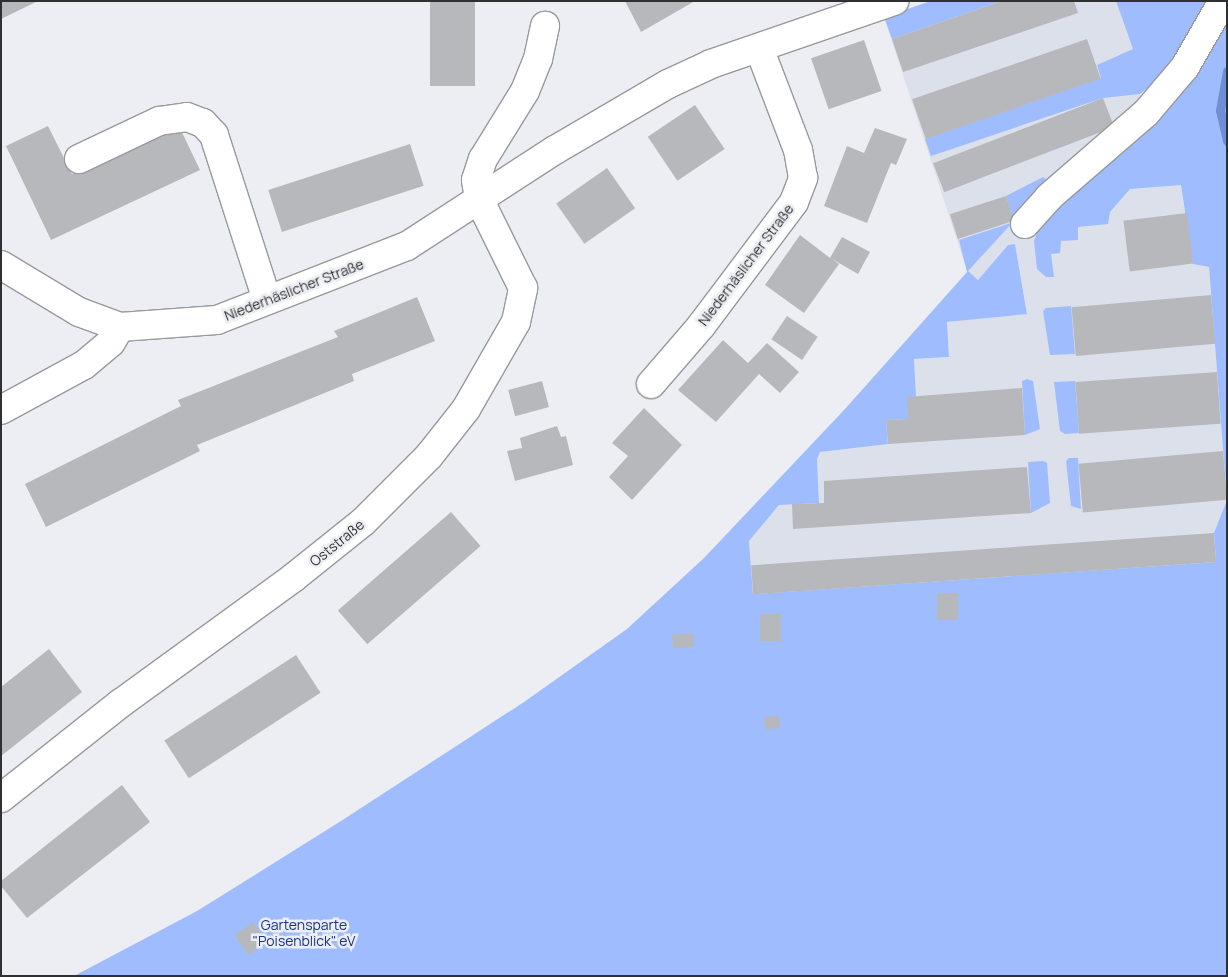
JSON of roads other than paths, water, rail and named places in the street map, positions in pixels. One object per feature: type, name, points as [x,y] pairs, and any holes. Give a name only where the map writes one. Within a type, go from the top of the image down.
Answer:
[{"type":"street","name":"Niederhäslicher Straße","points":[[120,327],[217,320],[407,246],[555,150],[668,84],[759,48],[894,1]]},
{"type":"street","points":[[1025,224],[1056,191],[1146,113],[1185,66],[1223,1]]},
{"type":"street","points":[[479,199],[476,180],[483,159],[525,91],[538,58],[545,26]]},
{"type":"street","name":"Niederhäslicher Straße","points":[[651,384],[701,326],[794,202],[803,178],[798,150],[759,48]]},
{"type":"street","points":[[79,159],[159,121],[187,117],[203,123],[214,136],[267,300]]},
{"type":"street","name":"Oststraße","points":[[1,798],[121,703],[293,578],[363,522],[429,456],[466,409],[497,359],[521,307],[523,288],[517,272],[479,199]]},
{"type":"street","points":[[1,265],[79,312],[120,327],[111,342],[84,365],[1,410]]},
{"type":"waterway","points":[[1227,71],[1220,110],[1227,141]]},
{"type":"park label","name":"Gartensparte \"Poisenblick\" eV","points":[[304,934]]}]
